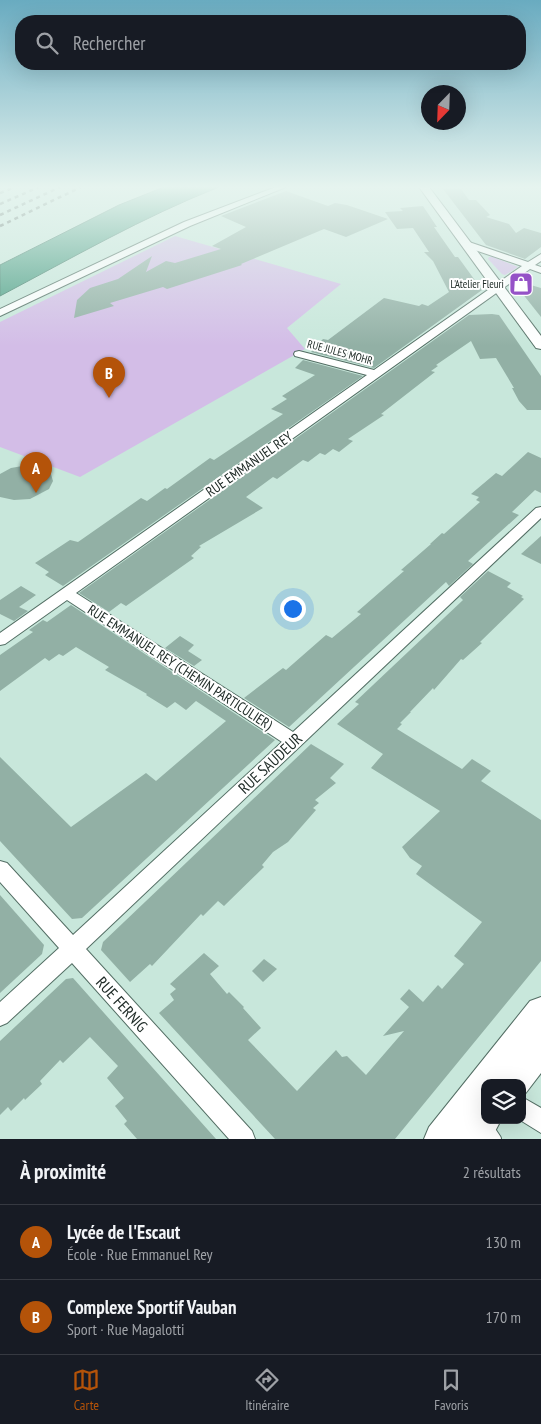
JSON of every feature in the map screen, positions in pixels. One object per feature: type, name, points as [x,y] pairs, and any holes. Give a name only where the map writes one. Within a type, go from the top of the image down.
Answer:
[{"type":"main road","points":[[501,1079],[541,1012]]},
{"type":"main road","points":[[510,1079],[541,1047]]},
{"type":"main road","points":[[441,1139],[481,1108]]},
{"type":"street","points":[[0,313],[153,240]]},
{"type":"street","points":[[463,240],[541,345]]},
{"type":"street","points":[[466,244],[541,270]]},
{"type":"street","name":"RUE EMMANUEL REY","points":[[0,640],[541,257]]},
{"type":"street","name":"RUE JULES MOHR","points":[[299,354],[374,374]]},
{"type":"street","name":"RUE SAUDEUR","points":[[0,1016],[541,511]]},
{"type":"street","name":"RUE EMMANUEL REY (CHEMIN PARTICULIER)","points":[[66,594],[294,741]]},
{"type":"street","name":"RUE FERNIG","points":[[0,869],[244,1139]]},
{"type":"street","points":[[526,1111],[541,1122]]},
{"type":"shaded area","points":[[49,240],[106,240],[0,296],[0,265]]},
{"type":"shaded area","points":[[167,240],[189,240],[341,284],[287,328],[305,349],[80,477],[0,447],[0,322]]},
{"type":"shaded area","points":[[489,257],[518,267],[505,275],[502,274],[488,259]]},
{"type":"building","points":[[222,240],[298,240],[242,265],[167,289],[163,287],[110,303],[114,306],[74,318],[77,300],[90,288],[118,279],[152,256],[146,272],[166,261],[175,263],[221,249],[212,246]]},
{"type":"building","points":[[421,240],[443,240],[482,290],[374,368],[311,352],[323,339],[328,340],[384,298],[419,306],[422,304],[428,306],[449,292],[433,261],[424,252],[429,252]]},
{"type":"building","points":[[482,240],[541,240],[541,247],[525,259],[486,245]]},
{"type":"building","points":[[517,281],[541,288],[541,317],[514,283]]},
{"type":"building","points":[[469,315],[499,315],[541,376],[541,410],[527,410],[519,401],[512,388],[514,388],[496,358],[480,359],[471,341],[436,365],[438,366],[431,371],[435,372],[381,414],[384,415],[348,439],[353,441],[339,452],[333,449],[325,455],[320,453],[308,462],[303,460],[277,479],[273,477],[246,497],[263,508],[199,546],[201,547],[191,556],[194,558],[126,606],[121,603],[109,612],[79,593]]},
{"type":"building","points":[[303,360],[363,376],[63,586],[45,575],[49,572],[35,563],[70,540],[78,542],[141,498],[147,501],[165,488],[167,489],[210,458],[214,460],[283,414],[271,409],[287,399],[282,396],[315,375],[295,368]]},
{"type":"building","points":[[528,452],[541,458],[541,493],[535,490],[512,512],[519,515],[468,561],[473,564],[449,586],[446,582],[289,727],[244,698],[283,668],[286,670],[326,635],[332,638],[361,614],[357,612],[404,571],[401,570],[480,502],[476,500],[479,497],[471,494],[496,473],[502,476]]},
{"type":"building","points":[[28,465],[40,466],[50,471],[53,481],[49,489],[30,499],[14,500],[0,497],[0,474],[11,468]]},
{"type":"building","points":[[541,536],[541,564],[521,554]]},
{"type":"building","points":[[488,571],[511,583],[507,587],[523,596],[521,597],[524,599],[480,642],[482,643],[463,660],[461,659],[434,690],[433,688],[410,712],[397,729],[462,769],[472,759],[491,771],[481,781],[541,820],[541,961],[395,1139],[275,1139],[159,1013],[174,1000],[170,994],[176,989],[170,984],[204,953],[219,966],[210,974],[227,994],[229,992],[244,1007],[261,1028],[248,1040],[297,1091],[336,1050],[342,1057],[347,1056],[366,1075],[404,1031],[383,1036],[409,1007],[400,999],[409,989],[423,1002],[438,985],[442,989],[464,964],[454,956],[482,922],[416,874],[422,866],[410,858],[402,847],[440,811],[371,768],[383,754],[337,724],[359,704],[355,702],[463,600],[460,597]]},
{"type":"building","points":[[21,586],[36,595],[19,607],[28,611],[14,621],[0,614],[0,600]]},
{"type":"building","points":[[71,605],[275,740],[82,918],[72,919],[0,841],[0,757],[71,827],[146,773],[156,781],[226,721],[196,701],[186,710],[175,702],[167,708],[105,670],[109,667],[76,647],[63,656],[59,654],[49,661],[45,658],[0,691],[0,655],[33,632],[29,630],[43,620],[47,622]]},
{"type":"building","points":[[180,636],[194,645],[188,651],[202,660],[194,666],[165,648]]},
{"type":"building","points":[[311,744],[344,764],[330,778],[336,783],[315,800],[319,803],[313,808],[316,810],[288,842],[273,852],[262,865],[264,867],[224,906],[218,901],[203,916],[201,914],[152,966],[150,964],[130,982],[101,950],[103,942]]},
{"type":"building","points":[[0,895],[44,945],[42,954],[0,993]]},
{"type":"building","points":[[264,959],[277,969],[263,982],[252,971]]},
{"type":"building","points":[[73,978],[216,1139],[137,1139],[124,1124],[127,1121],[115,1106],[124,1098],[107,1078],[118,1066],[90,1037],[63,1063],[60,1060],[40,1081],[42,1084],[25,1100],[24,1098],[11,1111],[8,1107],[0,1115],[0,1041],[66,979]]},
{"type":"place","name":"L'Atelier Fleuri","points":[[521,284]]},
{"type":"place","name":"Complexe Sportif Vauban","points":[[109,398]]},
{"type":"place","name":"Lycée de l'Escaut","points":[[36,493]]}]
